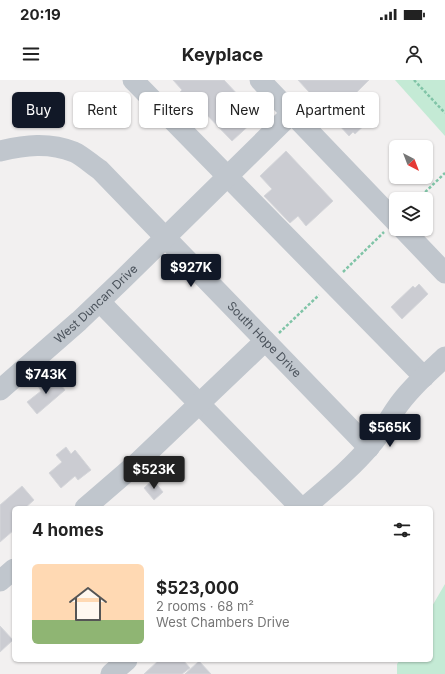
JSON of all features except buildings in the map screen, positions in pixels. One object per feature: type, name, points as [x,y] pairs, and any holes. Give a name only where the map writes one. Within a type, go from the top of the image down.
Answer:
[{"type":"street","points":[[133,80],[424,377]]},
{"type":"street","points":[[260,80],[282,103]]},
{"type":"street","name":"West Duncan Drive","points":[[0,390],[100,302],[282,123]]},
{"type":"street","points":[[306,128],[389,218]]},
{"type":"street","name":"South Hope Drive","points":[[0,151],[21,146],[42,144],[75,152],[100,170],[369,448]]},
{"type":"street","points":[[406,236],[445,273]]},
{"type":"street","points":[[100,302],[299,506]]},
{"type":"street","points":[[88,506],[136,464],[199,404],[269,345]]},
{"type":"street","points":[[306,506],[369,448],[385,427],[399,404],[445,357]]},
{"type":"street","points":[[0,581],[12,571]]},
{"type":"street","points":[[110,674],[125,662]]},
{"type":"path","points":[[414,80],[445,113]]},
{"type":"path","points":[[425,192],[445,173]]},
{"type":"path","points":[[341,273],[389,232]]},
{"type":"path","points":[[269,345],[285,338],[279,332],[321,292]]},
{"type":"green space","points":[[395,80],[445,80],[445,136]]},
{"type":"green space","points":[[445,584],[445,674],[397,674],[397,664],[398,662],[433,662],[433,605]]}]
